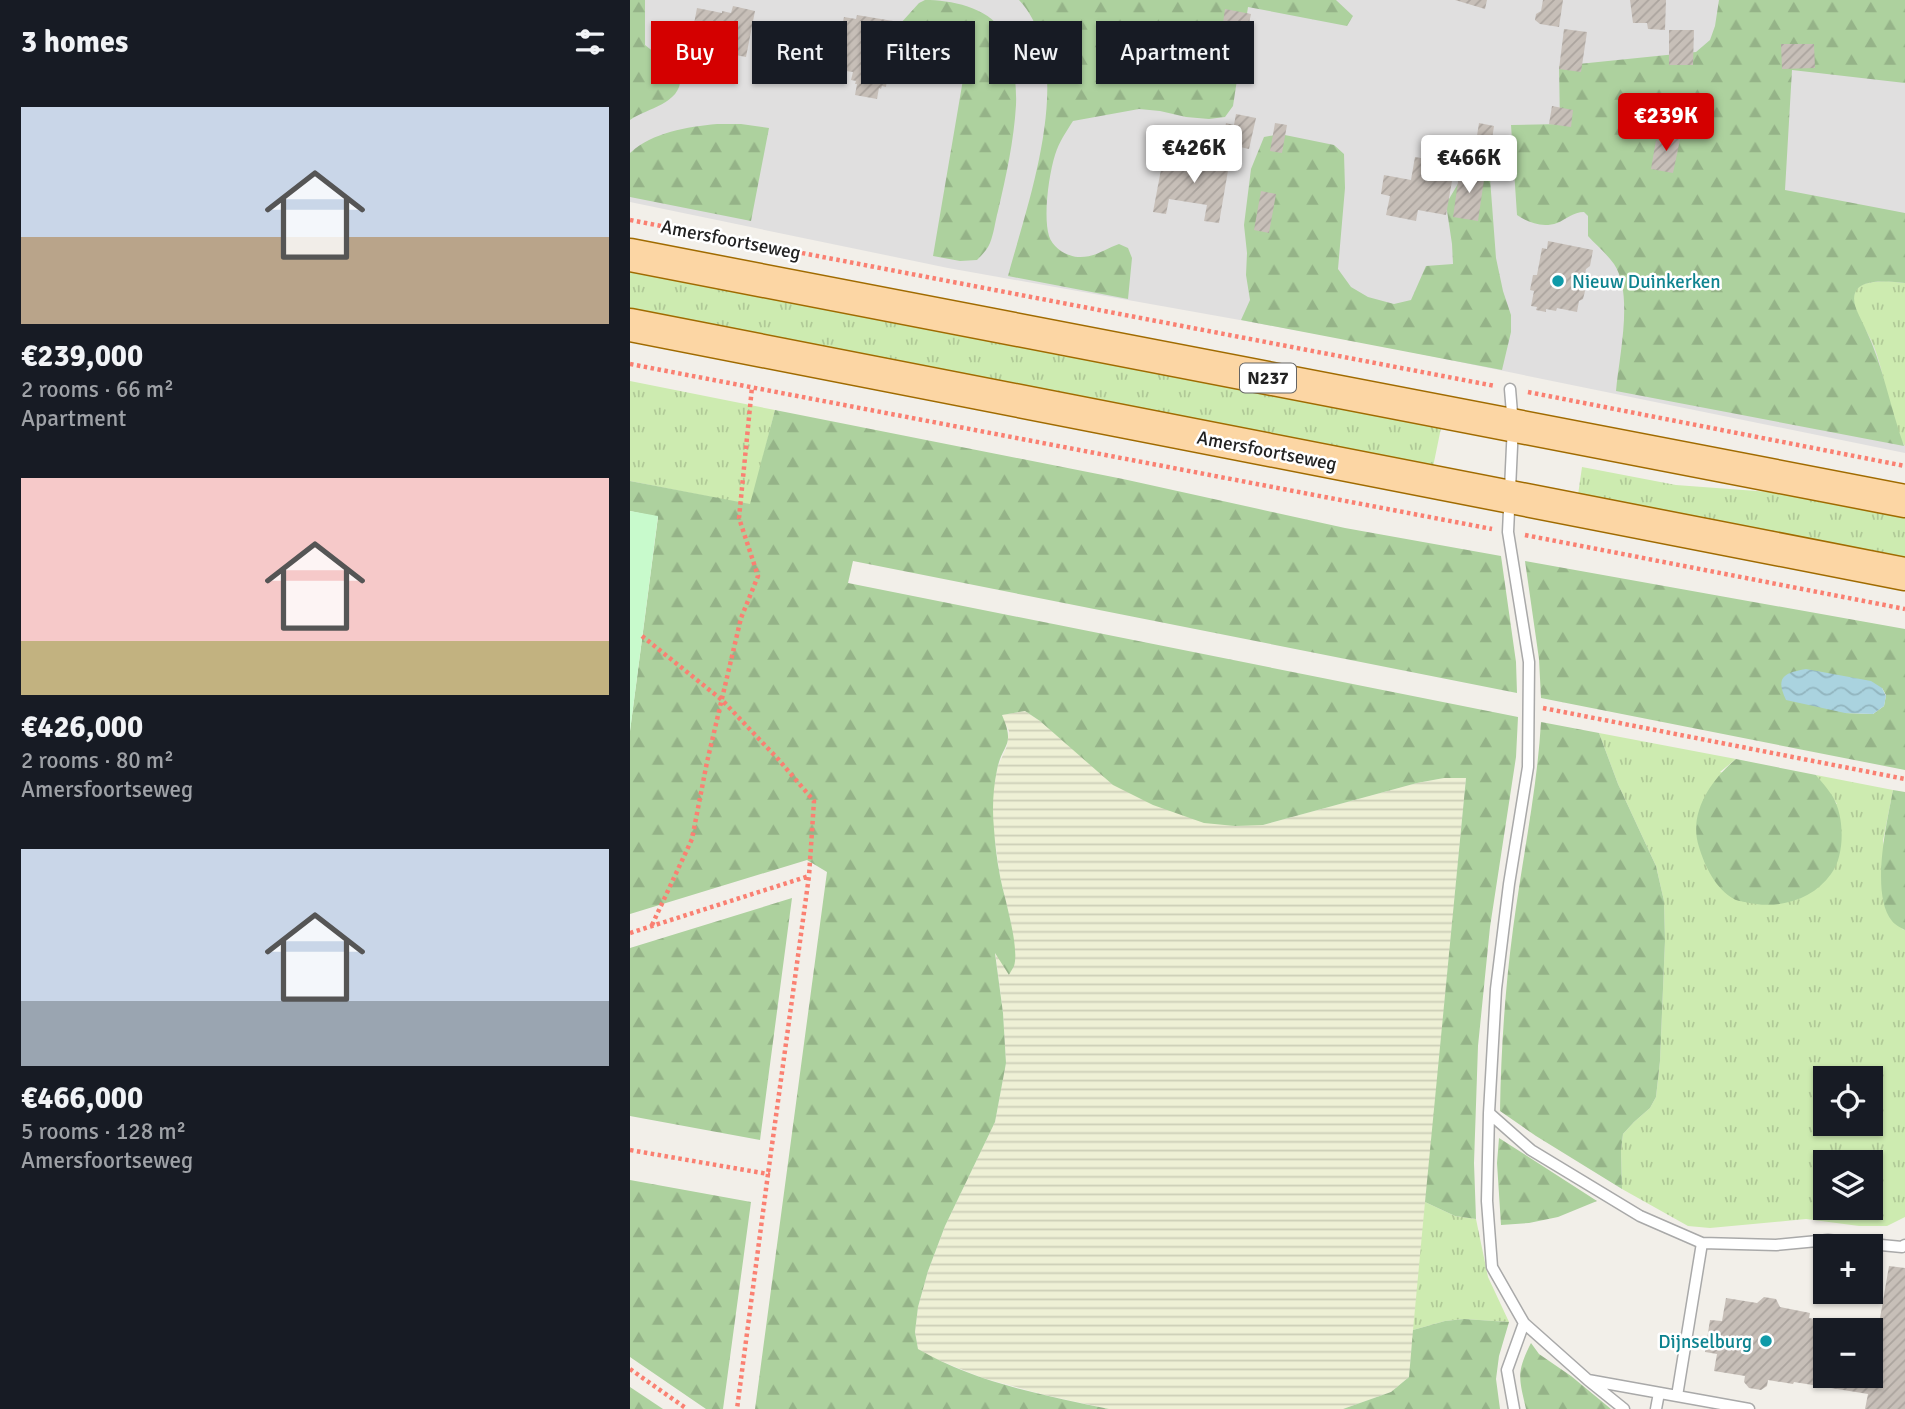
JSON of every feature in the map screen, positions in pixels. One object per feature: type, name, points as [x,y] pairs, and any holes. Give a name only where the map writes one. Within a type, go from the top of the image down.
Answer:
[{"type":"main road","name":"Amersfoortseweg","points":[[630,255],[1905,501]]},
{"type":"main road","name":"Amersfoortseweg","points":[[630,326],[1905,574]]},
{"type":"lane","points":[[1510,389],[1513,425],[1508,532],[1529,662],[1528,768],[1509,884],[1496,989],[1487,1201],[1492,1267],[1524,1323],[1624,1409]]},
{"type":"lane","points":[[1489,1113],[1531,1150],[1640,1216],[1702,1242],[1776,1245],[1828,1240],[1902,1247],[1905,1245]]},
{"type":"lane","points":[[1677,1396],[1702,1242]]},
{"type":"lane","points":[[1514,1409],[1507,1370],[1524,1323]]},
{"type":"lane","points":[[1588,1380],[1749,1409]]},
{"type":"lane","points":[[1656,1409],[1659,1393]]},
{"type":"path","name":"Amersfoortseweg","points":[[630,220],[1905,466]]},
{"type":"path","name":"Amersfoortseweg","points":[[630,364],[1905,609]]},
{"type":"path","points":[[652,925],[692,839],[741,618],[758,576],[739,518],[752,387]]},
{"type":"path","points":[[642,636],[722,700],[814,801],[809,876],[737,1409]]},
{"type":"path","points":[[1528,705],[1905,779]]},
{"type":"path","points":[[630,933],[809,876]]},
{"type":"path","points":[[630,1150],[768,1174]]},
{"type":"path","points":[[630,1369],[687,1409]]},
{"type":"shaded area","points":[[630,0],[1905,0],[1905,453],[1352,340],[948,268],[630,202]]},
{"type":"green space","points":[[630,0],[645,0],[645,45],[651,50],[651,84],[680,84],[671,98],[630,120]]},
{"type":"green space","points":[[925,0],[957,3],[988,16],[994,21],[989,21],[989,84],[1015,84],[1012,145],[1004,185],[989,246],[977,260],[960,261],[933,256],[962,84],[975,84],[975,21],[903,21]]},
{"type":"green space","points":[[1019,0],[1336,0],[1353,16],[1347,26],[1248,7],[1246,21],[1096,21],[1096,84],[1236,84],[1233,106],[1225,117],[1186,117],[1139,109],[1073,121],[1063,137],[1051,173],[1047,207],[1049,236],[1060,251],[1078,257],[1094,255],[1119,244],[1128,248],[1132,258],[1128,299],[1008,276],[1027,210],[1044,134],[1046,84],[1082,84],[1082,21],[1033,21]]},
{"type":"green space","points":[[1719,0],[1905,0],[1905,83],[1792,70],[1785,190],[1905,213],[1905,283],[1870,283],[1858,288],[1854,297],[1857,311],[1877,357],[1904,446],[1616,391],[1624,326],[1623,292],[1614,264],[1588,236],[1588,216],[1580,212],[1557,223],[1541,225],[1517,215],[1511,125],[1560,124],[1559,66],[1696,52],[1710,40]]},
{"type":"green space","points":[[717,124],[769,128],[751,221],[630,197],[630,153],[660,135]]},
{"type":"green space","points":[[1280,134],[1334,145],[1344,154],[1345,188],[1338,269],[1351,287],[1368,297],[1394,304],[1411,300],[1426,266],[1453,264],[1446,204],[1474,157],[1489,165],[1496,258],[1511,315],[1511,332],[1502,370],[1241,320],[1250,300],[1244,225],[1251,169],[1264,137]]},
{"type":"green space","points":[[630,269],[1441,428],[1433,467],[630,313]]},
{"type":"green space","points":[[1886,281],[1905,283],[1905,446],[1894,423],[1877,354],[1854,301],[1858,287]]},
{"type":"green space","points":[[630,381],[775,410],[751,505],[630,481]]},
{"type":"green space","points":[[775,410],[1123,479],[1345,528],[1501,556],[1516,662],[1517,693],[853,561],[848,583],[1518,717],[1516,757],[1490,927],[1478,1046],[1474,1163],[1476,1219],[1455,1216],[1425,1202],[1466,778],[1444,778],[1417,783],[1263,825],[1204,823],[1153,805],[1113,785],[1025,711],[1002,715],[1008,739],[996,777],[993,822],[998,864],[1015,947],[1014,966],[1009,975],[995,953],[1006,1063],[995,1122],[945,1226],[928,1271],[918,1307],[915,1332],[918,1349],[963,1371],[1011,1386],[1109,1409],[755,1409],[827,872],[807,860],[630,914],[630,731],[658,517],[630,511],[630,481],[750,504]]},
{"type":"green space","points":[[1582,467],[1676,485],[1795,494],[1905,516],[1905,559],[1578,495]]},
{"type":"green space","points":[[630,511],[658,516],[630,731]]},
{"type":"green space","points":[[1525,561],[1905,629],[1905,770],[1541,698],[1539,659]],"holes":[[[1882,688],[1886,695],[1884,706],[1873,714],[1845,713]]]},
{"type":"green space","points":[[1025,711],[1040,721],[1263,825],[1417,783],[1444,778],[1466,778],[1409,1377],[1391,1392],[1343,1409],[1109,1409],[983,1378],[918,1349],[915,1332],[918,1307],[928,1271],[945,1226],[995,1122],[1006,1063],[995,950],[1011,924],[993,827],[993,790],[1009,731],[1001,715]]},
{"type":"green space","points":[[1541,722],[1599,733],[1618,784],[1656,866],[1664,901],[1665,941],[1656,1097],[1650,1108],[1623,1134],[1622,1189],[1500,1111],[1508,974]]},
{"type":"green space","points":[[1599,733],[1736,759],[1720,772],[1837,804],[1816,775],[1893,790],[1883,841],[1902,929],[1905,930],[1905,1217],[1887,1226],[1859,1226],[1814,1220],[1883,1220],[1883,1150],[1813,1150],[1813,1220],[1710,1228],[1688,1226],[1622,1189],[1623,1134],[1650,1108],[1656,1097],[1660,1061],[1665,941],[1664,901],[1656,866],[1618,784]]},
{"type":"green space","points":[[1736,759],[1816,775],[1836,802],[1842,831],[1838,859],[1823,883],[1804,897],[1769,905],[1738,900],[1722,889],[1708,870],[1696,834],[1699,810],[1710,787]]},
{"type":"green space","points":[[1893,790],[1905,792],[1905,930],[1892,921],[1885,909],[1882,894],[1882,857]]},
{"type":"green space","points":[[792,898],[760,1140],[630,1116],[630,948]]},
{"type":"green space","points":[[1499,1138],[1597,1201],[1558,1217],[1501,1225],[1497,1163]]},
{"type":"green space","points":[[630,1180],[751,1202],[723,1409],[706,1409],[630,1357]]},
{"type":"green space","points":[[1425,1202],[1455,1216],[1476,1219],[1488,1277],[1509,1322],[1464,1319],[1413,1330]]},
{"type":"green space","points":[[1464,1319],[1509,1322],[1499,1356],[1496,1379],[1500,1409],[1343,1409],[1391,1392],[1409,1377],[1413,1330]]},
{"type":"green space","points":[[1531,1343],[1539,1354],[1611,1409],[1526,1409],[1520,1376]]},
{"type":"green space","points":[[630,1387],[663,1409],[630,1409]]},
{"type":"water","points":[[1806,669],[1871,681],[1882,688],[1886,696],[1884,706],[1873,714],[1845,713],[1786,700],[1781,686],[1784,677]]},
{"type":"building","points":[[1455,0],[1487,0],[1485,9]]},
{"type":"building","points":[[1543,0],[1563,0],[1559,27],[1540,24],[1535,20],[1536,14],[1541,11]]},
{"type":"building","points":[[1630,0],[1666,0],[1665,30],[1648,29],[1647,23],[1633,23]]},
{"type":"building","points":[[733,6],[755,11],[746,57],[738,55],[738,21],[694,21],[697,8],[731,13]]},
{"type":"building","points":[[1225,9],[1251,14],[1250,21],[1223,21]]},
{"type":"building","points":[[857,15],[893,21],[861,21],[861,84],[886,84],[886,87],[879,88],[877,99],[855,95],[857,84],[851,80],[853,72],[847,71],[847,21],[843,21],[844,17],[856,19]]},
{"type":"building","points":[[1564,29],[1587,32],[1581,72],[1559,69]]},
{"type":"building","points":[[1669,30],[1694,30],[1693,65],[1669,65]]},
{"type":"building","points":[[1781,44],[1814,44],[1815,68],[1782,69]]},
{"type":"building","points":[[1552,106],[1573,110],[1571,127],[1549,124]]},
{"type":"building","points":[[1236,114],[1256,118],[1249,149],[1222,143],[1226,123],[1234,125]]},
{"type":"building","points":[[1275,123],[1287,125],[1282,153],[1270,151]]},
{"type":"building","points":[[1479,123],[1494,126],[1489,158],[1474,155]]},
{"type":"building","points":[[1665,132],[1681,135],[1673,173],[1651,169],[1656,140],[1663,141]]},
{"type":"building","points":[[1217,150],[1231,153],[1219,223],[1204,221],[1207,205],[1169,199],[1166,214],[1153,212],[1163,159],[1214,168]]},
{"type":"building","points":[[1415,157],[1455,164],[1446,215],[1418,210],[1416,221],[1386,215],[1390,196],[1381,194],[1384,175],[1411,180]]},
{"type":"building","points":[[1460,168],[1485,173],[1478,221],[1453,217]]},
{"type":"building","points":[[1261,191],[1276,194],[1269,233],[1254,230]]},
{"type":"building","name":"Nieuw Duinkerken","points":[[1548,241],[1593,250],[1582,287],[1585,291],[1583,299],[1579,301],[1577,312],[1557,308],[1556,311],[1546,309],[1546,312],[1531,306],[1533,275],[1537,275],[1542,248],[1547,249]]},
{"type":"building","name":"Dijnselburg","points":[[1889,1266],[1905,1268],[1905,1409],[1865,1409],[1868,1394],[1831,1388],[1883,1388],[1883,1318],[1880,1318]]},
{"type":"building","name":"Dijnselburg","points":[[1764,1297],[1776,1299],[1780,1307],[1810,1313],[1809,1318],[1813,1319],[1813,1385],[1768,1380],[1767,1386],[1761,1390],[1749,1388],[1744,1382],[1745,1376],[1714,1371],[1717,1354],[1705,1352],[1710,1320],[1722,1321],[1726,1298],[1757,1303]]},
{"type":"place","name":"Nieuw Duinkerken","points":[[1558,281]]},
{"type":"place","name":"Dijnselburg","points":[[1766,1341]]}]
